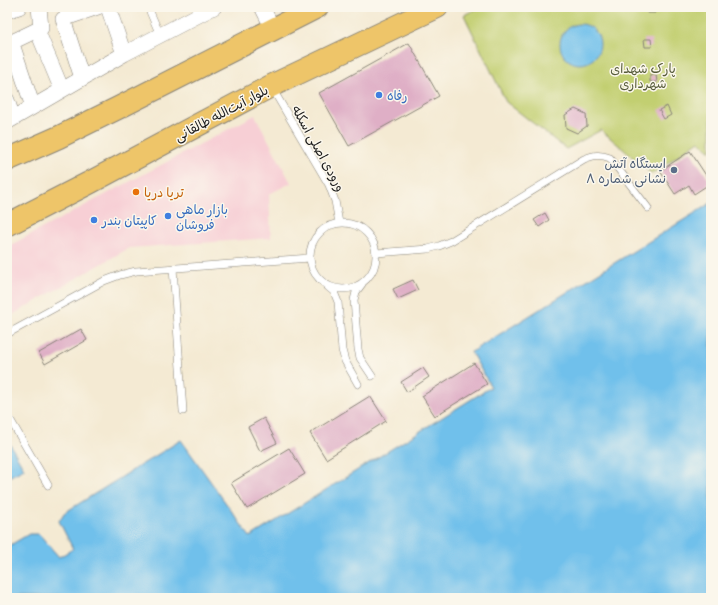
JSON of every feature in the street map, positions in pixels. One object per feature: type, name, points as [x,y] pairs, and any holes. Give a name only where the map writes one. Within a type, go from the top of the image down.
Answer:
[{"type":"main road","points":[[7,160],[59,137],[118,108],[317,7]]},
{"type":"main road","name":"بلوار آیت‌الله طالقانی","points":[[7,225],[271,86],[437,7]]},
{"type":"street","points":[[7,11],[19,7]]},
{"type":"street","points":[[33,107],[9,45],[41,28],[39,7]]},
{"type":"street","points":[[82,78],[63,19],[98,7]]},
{"type":"street","points":[[108,7],[124,54]]},
{"type":"street","points":[[7,100],[10,120],[124,54],[214,7]]},
{"type":"street","points":[[262,7],[273,29]]},
{"type":"street","points":[[37,30],[62,90]]},
{"type":"lane","points":[[148,7],[160,35]]},
{"type":"lane","name":"ورودی اصلی اسکله","points":[[271,86],[329,185],[335,201],[339,223]]},
{"type":"lane","points":[[376,253],[428,249],[451,241],[584,159],[593,156],[610,158],[648,208]]},
{"type":"lane","points":[[358,384],[344,361],[338,302],[334,292],[317,277],[312,268],[310,258],[311,246],[316,236],[324,228],[339,223],[357,226],[366,233],[373,242],[376,253],[375,264],[371,273],[356,292],[354,300],[357,342],[360,358],[372,376]]},
{"type":"lane","points":[[7,334],[104,281],[120,275],[136,271],[310,258]]},
{"type":"lane","points":[[173,268],[183,411]]},
{"type":"lane","points":[[325,284],[335,288],[345,289],[364,281]]},
{"type":"lane","points":[[7,414],[48,485]]},
{"type":"shaded area","name":"بازار ماهی فروشان","points":[[255,115],[291,183],[269,194],[271,238],[129,248],[7,318],[7,247]]},
{"type":"green space","name":"پارک شهدای شهرداری","points":[[480,7],[711,7],[711,151],[699,141],[652,174],[601,130],[566,149],[506,102],[464,15]]},
{"type":"water","points":[[576,24],[584,24],[591,27],[597,33],[600,44],[597,55],[591,61],[584,64],[576,64],[569,61],[563,55],[560,48],[560,40],[563,33],[569,27]]},
{"type":"water","points":[[711,203],[711,598],[7,598],[7,547],[29,534],[39,534],[59,557],[73,549],[59,521],[64,513],[181,440],[250,537],[491,387],[471,352]]},
{"type":"water","points":[[7,439],[24,469],[7,478]]},
{"type":"building","points":[[647,7],[655,7],[655,13],[647,13]]},
{"type":"building","points":[[644,39],[651,39],[652,47],[645,47]]},
{"type":"building","name":"رفاه","points":[[409,43],[439,96],[349,146],[319,93]]},
{"type":"building","points":[[650,75],[656,75],[657,82],[650,82]]},
{"type":"building","points":[[667,106],[671,115],[664,119],[659,110]]},
{"type":"building","points":[[575,109],[586,114],[587,126],[577,133],[566,128],[565,115]]},
{"type":"building","points":[[690,151],[711,183],[694,194],[689,185],[675,194],[660,171]]},
{"type":"building","points":[[545,213],[549,220],[539,227],[534,220]]},
{"type":"building","points":[[413,280],[418,290],[398,299],[393,289]]},
{"type":"building","points":[[81,329],[87,340],[45,364],[39,353]]},
{"type":"building","points":[[474,363],[487,384],[435,416],[422,396]]},
{"type":"building","points":[[423,368],[429,377],[407,392],[401,382]]},
{"type":"building","points":[[370,396],[386,421],[326,459],[310,433]]},
{"type":"building","points":[[264,418],[277,443],[260,451],[248,427]]},
{"type":"building","points":[[289,448],[305,474],[247,509],[231,483]]},
{"type":"place","name":"رفاه","points":[[379,95]]},
{"type":"place","name":"ایستگاه آتش نشانی شماره ۸","points":[[674,170]]},
{"type":"place","name":"تریا دریا","points":[[136,192]]},
{"type":"place","name":"بازار ماهی فروشان","points":[[168,216]]},
{"type":"place","name":"کاپیتان بندر","points":[[94,220]]}]
